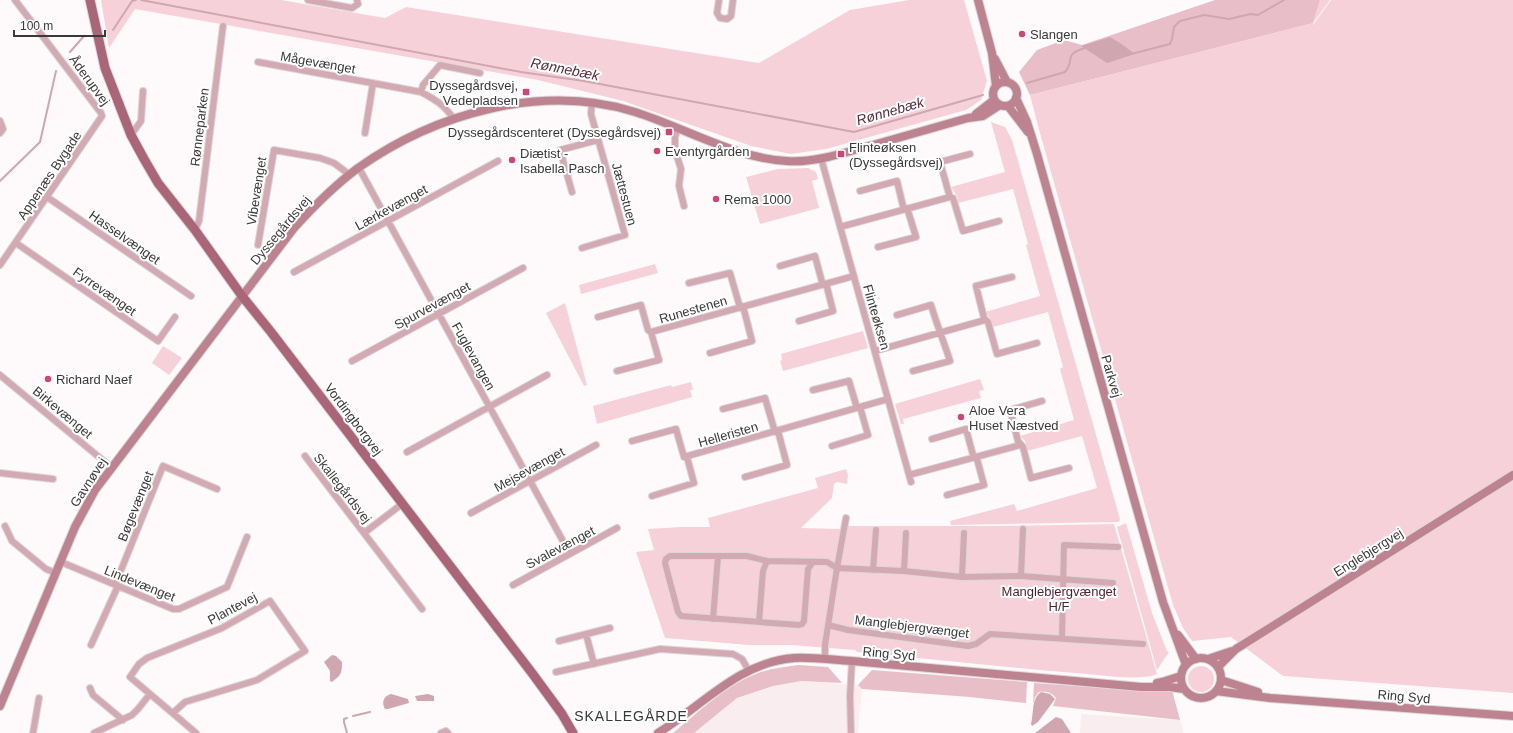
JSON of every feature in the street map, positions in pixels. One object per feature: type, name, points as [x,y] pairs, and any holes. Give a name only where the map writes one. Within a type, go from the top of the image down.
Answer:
[{"type":"main road","name":"Vordingborgvej","points":[[90,0],[105,68],[131,136],[158,183],[195,230],[242,296],[276,338],[562,714],[579,733]]},
{"type":"main road","name":"Vordingborgvej","points":[[562,714],[573,733]]},
{"type":"street","name":"Åderupvej","points":[[16,0],[102,116]]},
{"type":"street","points":[[308,0],[352,8],[356,7],[357,2]]},
{"type":"street","points":[[719,0],[717,13],[720,18],[727,19],[731,16],[733,0]]},
{"type":"street","points":[[978,0],[992,52],[996,86],[993,94],[1001,104],[1013,103],[1017,93],[1014,87],[1007,82],[992,52]]},
{"type":"street","name":"Rønneparken","points":[[195,230],[199,221],[223,26]]},
{"type":"street","name":"Mågevænget","points":[[258,62],[421,92],[435,99],[446,108],[454,119]]},
{"type":"street","points":[[421,92],[423,85],[440,65],[480,73]]},
{"type":"street","points":[[996,86],[1007,82]]},
{"type":"street","points":[[365,134],[373,83]]},
{"type":"street","points":[[131,136],[141,121],[143,91]]},
{"type":"street","name":"Parkvej","points":[[1016,98],[1027,122],[1029,134],[1037,154],[1163,602],[1186,665]]},
{"type":"street","name":"Dyssegårdsvej","points":[[242,296],[280,245],[310,210],[359,168],[406,139],[454,119],[482,111],[518,104],[557,100],[592,102],[636,112],[746,154],[788,162],[821,158],[968,118],[982,110],[1001,104]]},
{"type":"street","name":"Jættestuen","points":[[582,248],[625,236],[591,114],[592,102]]},
{"type":"street","name":"Parkvej","points":[[1001,104],[1029,134]]},
{"type":"street","name":"Appenæs Bygade","points":[[0,265],[102,116]]},
{"type":"street","points":[[0,121],[3,129],[0,133]]},
{"type":"street","points":[[678,128],[675,137],[675,150],[681,168],[679,186],[684,206]]},
{"type":"street","points":[[572,192],[560,150],[598,140]]},
{"type":"street","name":"Vibevænget","points":[[258,245],[274,150],[320,158],[334,163],[350,175]]},
{"type":"street","points":[[970,154],[940,162],[950,197],[954,198],[963,231],[999,221]]},
{"type":"street","name":"Flinteøksen","points":[[821,158],[910,478],[975,457]]},
{"type":"street","name":"Lærkevænget","points":[[294,272],[498,161]]},
{"type":"street","name":"Fuglevangen","points":[[359,168],[570,554]]},
{"type":"street","points":[[860,191],[896,182],[903,206],[906,209],[916,237],[878,247]]},
{"type":"street","name":"Hasselvænget","points":[[47,197],[191,296]]},
{"type":"street","points":[[840,227],[950,197]]},
{"type":"street","name":"Fyrrevænget","points":[[16,243],[158,341],[175,317]]},
{"type":"street","points":[[780,266],[815,256],[822,282],[827,287],[833,311],[799,321]]},
{"type":"street","name":"Spurvevænget","points":[[352,361],[523,268]]},
{"type":"street","name":"Runestenen","points":[[690,283],[730,273],[739,304],[744,310],[752,341],[710,353]]},
{"type":"street","name":"Runestenen","points":[[651,332],[854,276]]},
{"type":"street","points":[[1012,277],[976,286],[985,320],[988,322],[997,354],[1037,343]]},
{"type":"street","name":"Gavnøvej","points":[[0,706],[87,503],[111,467],[242,296]]},
{"type":"street","name":"Runestenen","points":[[598,317],[641,305],[648,330],[651,332],[659,360],[617,371]]},
{"type":"street","points":[[897,315],[931,306],[938,330],[941,333],[950,361],[913,371]]},
{"type":"street","points":[[875,351],[985,320]]},
{"type":"street","name":"Birkevænget","points":[[0,375],[111,467]]},
{"type":"street","points":[[407,452],[547,375]]},
{"type":"street","points":[[813,390],[849,381],[859,408],[868,435],[832,446]]},
{"type":"street","name":"Helleristen","points":[[723,409],[765,398],[787,465],[745,477]]},
{"type":"street","name":"Helleristen","points":[[632,441],[676,429],[684,458],[888,399]]},
{"type":"street","points":[[1042,401],[1010,410],[1020,444],[1023,447],[1031,478],[1069,468]]},
{"type":"street","points":[[932,439],[966,429],[972,455],[977,459],[984,485],[947,495]]},
{"type":"street","points":[[975,457],[1020,444]]},
{"type":"street","name":"Mejsevænget","points":[[471,513],[596,445]]},
{"type":"street","name":"Skallegårdsvej","points":[[305,456],[422,609]]},
{"type":"street","name":"Helleristen","points":[[652,496],[694,483],[687,457]]},
{"type":"street","name":"Bøgevænget","points":[[116,585],[163,466],[216,489]]},
{"type":"street","points":[[0,473],[53,479]]},
{"type":"street","name":"Englebjergvej","points":[[1208,659],[1236,649],[1513,475]]},
{"type":"street","name":"Skallegårdsvej","points":[[364,533],[402,504]]},
{"type":"street","points":[[825,659],[828,625],[846,518]]},
{"type":"street","points":[[5,526],[12,541],[46,569],[56,573]]},
{"type":"street","name":"Svalevænget","points":[[513,584],[617,528]]},
{"type":"street","points":[[1021,576],[1023,529]]},
{"type":"street","points":[[873,570],[876,530]]},
{"type":"street","points":[[904,571],[906,532]]},
{"type":"street","points":[[962,577],[964,532]]},
{"type":"street","name":"Lindevænget","points":[[61,562],[174,609],[179,609],[227,587],[247,537]]},
{"type":"street","points":[[1062,638],[1064,545],[1118,547]]},
{"type":"street","points":[[813,562],[808,569],[804,621],[799,625],[680,616],[665,563],[666,559],[670,556],[747,556],[767,562],[813,562],[827,562],[837,568],[904,571],[962,577],[1021,576],[1114,583]]},
{"type":"street","points":[[713,618],[718,556]]},
{"type":"street","points":[[759,622],[763,571],[767,562]]},
{"type":"street","points":[[91,645],[116,585]]},
{"type":"street","name":"Plantevej","points":[[173,713],[185,702],[257,680],[305,651],[270,601],[222,628],[147,658],[139,664],[130,677],[196,733]]},
{"type":"street","name":"Parkvej","points":[[1172,624],[1196,659]]},
{"type":"street","name":"Manglebjergvænget","points":[[828,625],[848,630],[968,646],[976,644],[990,634],[1143,644]]},
{"type":"street","points":[[559,641],[610,628]]},
{"type":"street","points":[[586,634],[594,664]]},
{"type":"street","points":[[556,672],[660,649],[733,654],[742,659],[748,671]]},
{"type":"street","name":"Englebjergvej","points":[[1218,667],[1236,649]]},
{"type":"street","name":"Ring Syd","points":[[661,731],[726,684],[748,671],[764,665],[792,658],[852,661],[1184,689]]},
{"type":"street","points":[[1196,659],[1208,659],[1218,667],[1221,680],[1216,691],[1208,697],[1197,698],[1192,696],[1184,689],[1181,676],[1186,665],[1196,659]]},
{"type":"street","points":[[851,733],[850,696],[852,661]]},
{"type":"street","name":"Ring Syd","points":[[1129,685],[1162,682],[1181,676]]},
{"type":"street","name":"Ring Syd","points":[[1221,680],[1250,690],[1293,699]]},
{"type":"street","points":[[90,688],[93,695],[123,720]]},
{"type":"street","name":"Ring Syd","points":[[1216,691],[1270,698],[1513,716]]},
{"type":"street","points":[[94,733],[132,715],[150,694]]},
{"type":"street","points":[[33,733],[38,698]]},
{"type":"street","points":[[441,733],[446,731],[448,733]]},
{"type":"shaded area","points":[[1215,0],[1320,0],[1313,23],[1030,95],[1019,72],[1037,50],[1064,40],[1082,45]]},
{"type":"shaded area","points":[[1110,37],[1135,54],[1107,63],[1081,46]]},
{"type":"shaded area","points":[[332,655],[336,656],[342,662],[342,669],[337,678],[332,682],[330,681],[330,671],[324,662]]},
{"type":"shaded area","points":[[798,665],[828,667],[842,683],[801,681],[773,686],[737,698],[694,733],[673,733],[715,698],[737,683],[761,672]]},
{"type":"shaded area","points":[[872,670],[1027,682],[1026,703],[970,697],[862,689],[858,685]]},
{"type":"shaded area","points":[[801,681],[858,685],[862,689],[858,733],[694,733],[737,698],[773,686]]},
{"type":"shaded area","points":[[1034,683],[1146,691],[1172,690],[1180,720],[1053,706],[1056,698],[1051,693],[1047,692],[1039,692],[1035,697],[1033,704]]},
{"type":"shaded area","points":[[1041,692],[1050,694],[1055,699],[1038,722],[1032,726],[1034,702]]},
{"type":"shaded area","points":[[391,694],[408,699],[409,703],[385,709],[383,704],[384,700]]},
{"type":"shaded area","points":[[428,694],[434,696],[434,701],[417,701],[415,696]]},
{"type":"shaded area","points":[[1081,714],[1180,720],[1184,733],[1080,733]]},
{"type":"shaded area","points":[[1056,717],[1062,719],[1071,733],[1035,733]]},
{"type":"green space","points":[[101,0],[281,0],[385,18],[406,7],[759,63],[850,10],[909,0],[964,0],[987,81],[981,100],[966,110],[826,149],[791,154],[751,146],[623,101],[538,80],[135,9],[109,48]]},
{"type":"green space","points":[[1320,0],[1330,0],[1313,23]]},
{"type":"green space","points":[[1331,0],[1513,0],[1513,693],[1283,676],[1231,637],[1192,641],[1183,628],[1173,605],[1030,95],[1313,23],[1313,25]]},
{"type":"green space","points":[[991,122],[1005,127],[1012,140],[1120,519],[1119,522],[951,525],[950,521],[1014,504],[1017,511],[1097,488],[1082,436],[1027,451],[1025,441],[1020,436],[1074,420],[1060,369],[1063,367],[1048,312],[993,327],[990,318],[985,312],[1040,296],[1013,189],[958,203],[958,198],[951,187],[1005,172]]},
{"type":"green space","points":[[808,168],[816,172],[818,179],[812,181],[819,208],[760,224],[746,177],[778,169]]},
{"type":"green space","points":[[655,264],[658,273],[581,294],[579,285]]},
{"type":"green space","points":[[565,303],[587,385],[584,386],[546,313]]},
{"type":"green space","points":[[863,331],[868,348],[783,371],[780,361],[782,360],[781,354]]},
{"type":"green space","points":[[163,346],[182,358],[169,375],[152,363]]},
{"type":"green space","points":[[980,379],[984,390],[979,391],[981,398],[903,419],[904,424],[901,424],[895,404]]},
{"type":"green space","points":[[691,382],[693,390],[690,390],[692,397],[597,424],[593,406],[671,385],[672,387]]},
{"type":"green space","name":"Manglebjergvænget H/F","points":[[846,469],[848,475],[847,484],[837,482],[834,484],[832,498],[801,528],[840,529],[849,526],[1114,524],[1157,674],[1139,677],[1117,677],[857,652],[855,650],[791,645],[749,645],[665,638],[636,552],[654,550],[648,529],[710,527],[708,518],[818,488],[815,478]]},
{"type":"green space","points":[[1126,523],[1152,613],[1167,651],[1169,652],[1157,670],[1117,527]]},
{"type":"green space","points":[[1201,666],[1210,670],[1214,679],[1210,688],[1201,692],[1192,688],[1188,679],[1192,670]]},
{"type":"waterway","name":"Rønnebæk","points":[[113,30],[132,1],[136,0]]},
{"type":"waterway","name":"Rønnebæk","points":[[141,0],[521,72],[584,81],[854,132],[983,95]]},
{"type":"waterway","name":"Rønnebæk","points":[[1131,54],[1170,44],[1174,27],[1180,21],[1204,15],[1229,19],[1251,14],[1258,15],[1284,0]]},
{"type":"waterway","name":"Rønnebæk","points":[[70,52],[84,36]]},
{"type":"waterway","name":"Rønnebæk","points":[[1027,83],[1065,72],[1070,64],[1071,55],[1085,48]]},
{"type":"waterway","name":"Rønnebæk","points":[[0,181],[40,142],[56,71]]},
{"type":"waterway","points":[[353,716],[370,712]]},
{"type":"waterway","points":[[347,718],[344,719],[347,733]]},
{"type":"place","name":"Slangen","points":[[1022,34]]},
{"type":"place","name":"Dyssegårdsvej, Vedepladsen","points":[[526,92]]},
{"type":"place","name":"Dyssegårdscenteret (Dyssegårdsvej)","points":[[669,132]]},
{"type":"place","name":"Eventyrgården","points":[[657,151]]},
{"type":"place","name":"Flinteøksen (Dyssegårdsvej)","points":[[841,154]]},
{"type":"place","name":"Diætist - Isabella Pasch","points":[[512,160]]},
{"type":"place","name":"Rema 1000","points":[[716,199]]},
{"type":"place","name":"Richard Naef","points":[[48,379]]},
{"type":"place","name":"Aloe Vera Huset Næstved","points":[[961,417]]},
{"type":"district","name":"SKALLEGÅRDE","points":[[631,716]]}]
